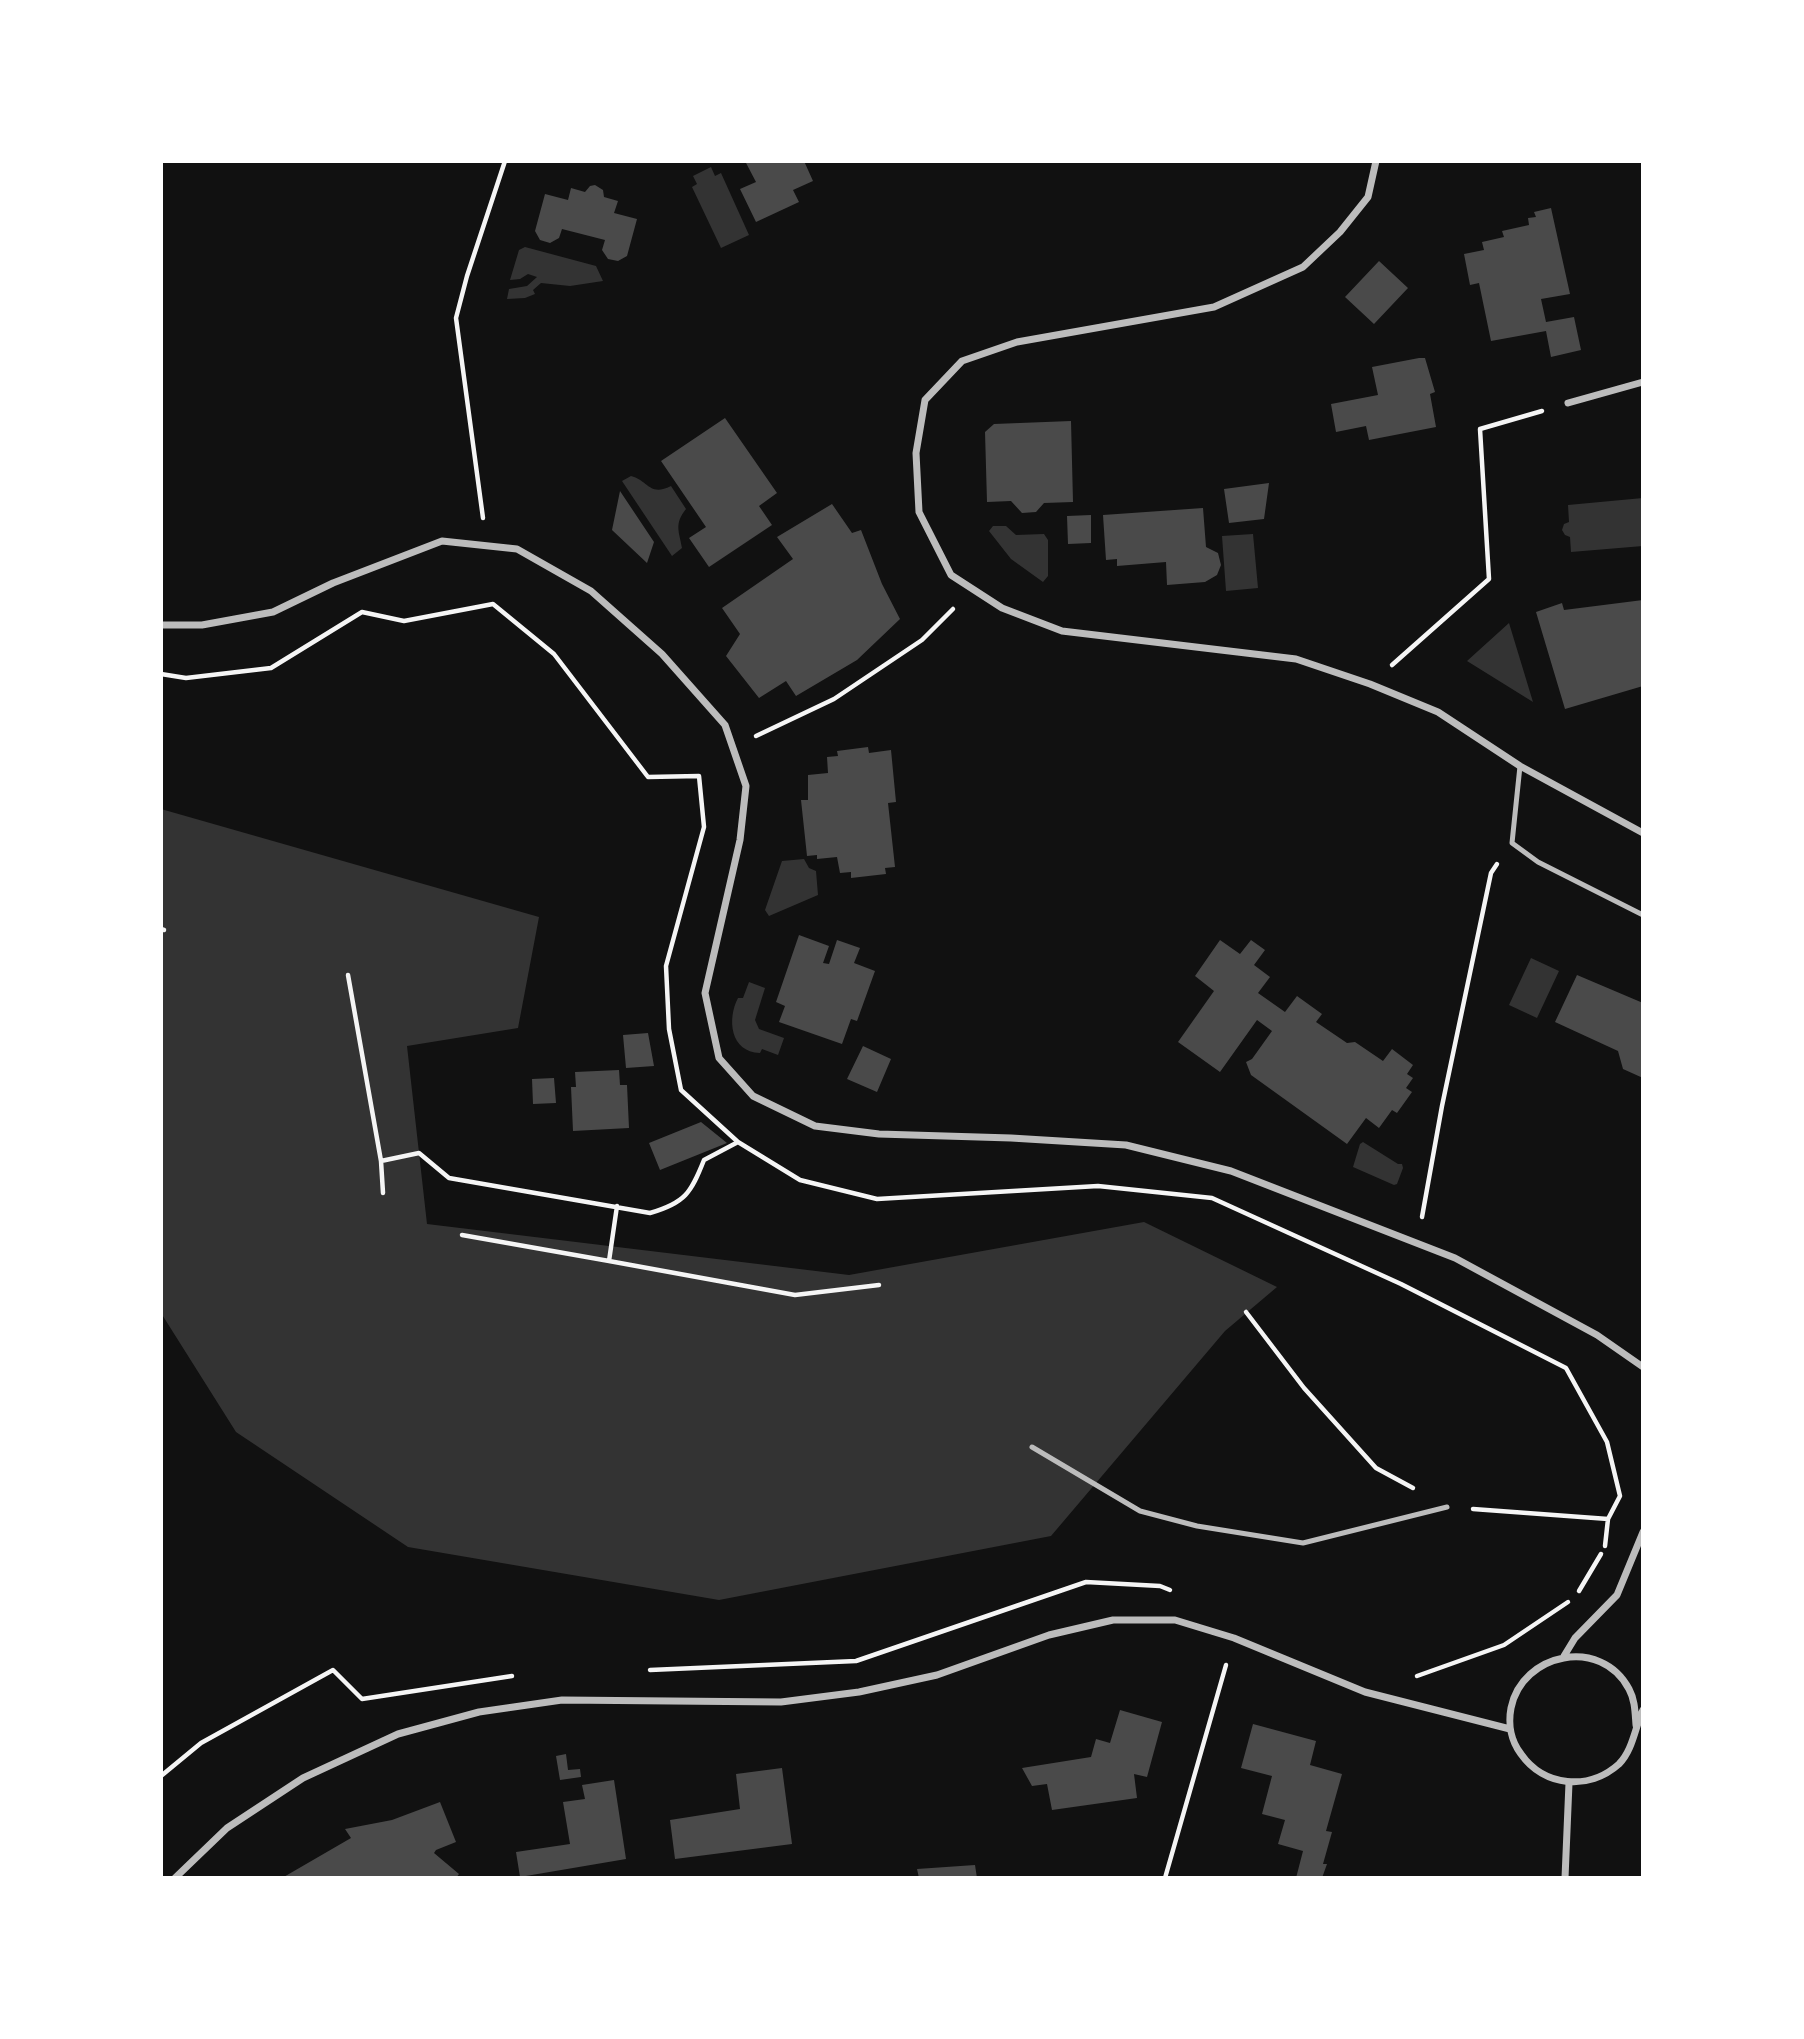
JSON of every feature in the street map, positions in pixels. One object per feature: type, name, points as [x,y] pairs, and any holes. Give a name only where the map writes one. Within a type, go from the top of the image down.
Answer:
[{"type":"street","points":[[1376,161],[1368,198],[1340,232],[1303,267],[1214,307],[1017,342],[961,361],[925,400],[916,453],[919,512],[951,575],[1002,608],[1062,631],[1296,659],[1370,684],[1438,712],[1520,766],[1643,834]]},
{"type":"street","points":[[1568,403],[1643,382]]},
{"type":"street","points":[[161,625],[202,625],[273,612],[333,583],[442,541],[517,549],[591,591],[662,654],[725,725],[746,786],[740,840],[705,993],[719,1058],[753,1096],[815,1126],[879,1134],[1126,1144],[1231,1171],[1455,1258],[1585,1329],[1643,1367]]},
{"type":"street","points":[[1564,1656],[1575,1638],[1617,1595],[1643,1532]]},
{"type":"street","points":[[175,1878],[227,1828],[303,1778],[398,1734],[479,1712],[562,1700],[781,1702],[859,1692],[937,1675],[1049,1635],[1112,1619],[1175,1620],[1234,1638],[1365,1692],[1510,1730]]},
{"type":"street","points":[[1636,1725],[1635,1702],[1628,1686],[1601,1662],[1581,1656],[1564,1656],[1540,1665],[1523,1680],[1514,1696],[1510,1718],[1510,1730],[1528,1765],[1547,1777],[1569,1783],[1595,1779],[1620,1763],[1632,1744],[1643,1710]]},
{"type":"street","points":[[1565,1878],[1569,1783]]},
{"type":"lane","points":[[1520,766],[1512,843],[1538,862],[1643,915]]},
{"type":"lane","points":[[1032,1447],[1140,1511],[1196,1526],[1303,1543],[1447,1507]]},
{"type":"path","points":[[487,547],[456,318],[505,161]]},
{"type":"path","points":[[1370,684],[1489,579],[1480,429],[1568,403]]},
{"type":"path","points":[[733,747],[834,699],[922,640],[973,589]]},
{"type":"path","points":[[161,674],[186,678],[271,668],[362,612],[404,621],[493,604],[554,654],[648,777],[699,776],[704,827],[666,966],[669,1028],[681,1090],[738,1142],[800,1180],[877,1199],[1098,1186],[1212,1198],[1401,1284],[1566,1368],[1607,1442],[1620,1496],[1608,1519],[1447,1507],[1376,1468],[1304,1388],[1246,1312]]},
{"type":"path","points":[[1417,1243],[1442,1106],[1491,873],[1512,843]]},
{"type":"path","points":[[348,975],[381,1161],[383,1193]]},
{"type":"path","points":[[381,1161],[419,1153],[449,1178],[650,1213],[673,1206],[694,1185],[704,1160],[738,1142]]},
{"type":"path","points":[[609,1261],[617,1206]]},
{"type":"path","points":[[462,1236],[795,1295],[879,1285]]},
{"type":"path","points":[[1165,1878],[1234,1638]]},
{"type":"shaded area","points":[[711,167],[715,176],[721,173],[749,235],[721,248],[692,187],[697,184],[693,176]]},
{"type":"shaded area","points":[[525,247],[596,266],[603,281],[570,286],[541,283],[533,290],[535,294],[525,298],[507,299],[509,289],[527,286],[537,277],[528,274],[520,279],[510,280],[519,250]]},
{"type":"shaded area","points":[[631,476],[653,489],[671,486],[686,509],[679,523],[682,548],[672,556],[622,481]]},
{"type":"shaded area","points":[[1643,498],[1643,546],[1571,552],[1570,537],[1562,530],[1564,524],[1569,522],[1568,505]]},
{"type":"shaded area","points":[[993,526],[1006,526],[1016,535],[1044,534],[1048,540],[1048,576],[1043,582],[1011,559],[989,531]]},
{"type":"shaded area","points":[[1253,534],[1258,588],[1226,591],[1222,536]]},
{"type":"shaded area","points":[[1509,623],[1533,702],[1467,661]]},
{"type":"shaded area","points":[[161,809],[539,917],[518,1028],[407,1046],[427,1224],[849,1275],[1144,1222],[1277,1287],[1225,1331],[1051,1536],[719,1600],[408,1547],[236,1432],[161,1313]]},
{"type":"shaded area","points":[[804,859],[809,868],[816,871],[818,895],[769,916],[765,910],[782,861]]},
{"type":"shaded area","points":[[1531,958],[1559,971],[1537,1018],[1509,1005]]},
{"type":"shaded area","points":[[749,982],[765,988],[755,1020],[759,1029],[784,1038],[778,1055],[762,1049],[760,1053],[750,1051],[737,1041],[732,1024],[733,1015],[738,998],[743,998]]},
{"type":"shaded area","points":[[1363,1142],[1402,1164],[1397,1184],[1353,1167]]},
{"type":"building","points":[[745,161],[804,161],[813,181],[793,190],[799,202],[756,222],[740,189],[756,182]]},
{"type":"building","points":[[595,185],[603,190],[604,197],[618,201],[614,213],[637,219],[627,256],[618,261],[608,259],[602,250],[605,240],[562,229],[559,238],[550,243],[540,240],[535,231],[545,194],[568,200],[571,188],[585,192]]},
{"type":"building","points":[[1551,208],[1570,294],[1541,299],[1546,322],[1574,317],[1581,350],[1551,357],[1546,331],[1491,341],[1479,283],[1470,285],[1464,254],[1484,250],[1482,242],[1504,237],[1502,231],[1529,225],[1528,218],[1536,217],[1534,212]]},
{"type":"building","points":[[1379,261],[1408,288],[1374,324],[1345,297]]},
{"type":"building","points":[[1425,358],[1435,392],[1430,394],[1436,427],[1369,440],[1366,426],[1336,432],[1331,404],[1378,395],[1372,367]]},
{"type":"building","points":[[725,418],[777,493],[759,506],[772,525],[709,567],[689,538],[706,527],[661,461]]},
{"type":"building","points":[[1071,421],[1073,502],[1044,503],[1036,512],[1022,513],[1011,501],[987,502],[985,432],[994,424]]},
{"type":"building","points":[[1269,483],[1264,519],[1229,523],[1224,489]]},
{"type":"building","points":[[620,491],[654,542],[647,563],[612,530]]},
{"type":"building","points":[[832,504],[852,533],[861,530],[882,584],[900,619],[857,660],[796,696],[786,681],[759,698],[726,656],[740,634],[722,608],[793,559],[777,537]]},
{"type":"building","points":[[1203,508],[1206,547],[1218,553],[1221,565],[1217,575],[1205,582],[1167,585],[1166,562],[1117,566],[1117,559],[1106,560],[1103,515]]},
{"type":"building","points":[[1091,515],[1091,543],[1068,544],[1067,516]]},
{"type":"building","points":[[1643,600],[1643,686],[1565,709],[1536,612],[1562,603],[1564,610]]},
{"type":"building","points":[[868,747],[869,753],[891,750],[896,802],[888,803],[895,867],[885,868],[886,874],[851,878],[851,872],[840,873],[837,857],[817,859],[817,855],[807,856],[801,800],[808,800],[808,775],[828,773],[827,757],[838,756],[837,751]]},
{"type":"building","points":[[799,935],[829,946],[823,963],[829,964],[837,940],[860,948],[854,963],[875,971],[857,1021],[851,1019],[842,1044],[779,1022],[785,1006],[776,1002]]},
{"type":"building","points":[[1220,940],[1240,954],[1251,940],[1265,950],[1254,965],[1270,977],[1258,993],[1285,1012],[1297,996],[1322,1014],[1316,1022],[1347,1043],[1355,1042],[1383,1061],[1392,1049],[1413,1065],[1407,1074],[1413,1078],[1406,1088],[1412,1092],[1397,1113],[1392,1110],[1379,1128],[1366,1118],[1347,1144],[1251,1075],[1246,1062],[1252,1059],[1272,1031],[1257,1020],[1220,1072],[1178,1042],[1214,991],[1195,976]]},
{"type":"building","points":[[1577,975],[1643,1003],[1643,1078],[1623,1069],[1618,1051],[1555,1022]]},
{"type":"building","points":[[648,1033],[654,1066],[626,1068],[623,1035]]},
{"type":"building","points":[[863,1046],[891,1059],[877,1092],[847,1079]]},
{"type":"building","points":[[619,1070],[620,1085],[627,1085],[629,1128],[573,1131],[571,1087],[576,1087],[575,1072]]},
{"type":"building","points":[[554,1078],[556,1103],[533,1104],[532,1079]]},
{"type":"building","points":[[701,1122],[727,1143],[660,1170],[649,1143]]},
{"type":"building","points":[[1120,1710],[1162,1722],[1147,1777],[1134,1774],[1137,1798],[1052,1810],[1047,1784],[1032,1786],[1022,1768],[1091,1757],[1096,1739],[1110,1743]]},
{"type":"building","points":[[1253,1724],[1316,1741],[1310,1765],[1342,1774],[1326,1831],[1332,1832],[1322,1878],[1296,1878],[1303,1851],[1278,1844],[1285,1820],[1262,1814],[1272,1776],[1241,1768]]},
{"type":"building","points":[[566,1754],[568,1770],[580,1769],[581,1777],[560,1780],[556,1756]]},
{"type":"building","points":[[782,1768],[792,1844],[675,1859],[670,1820],[740,1809],[736,1774]]},
{"type":"building","points":[[614,1780],[626,1859],[520,1877],[516,1852],[570,1844],[563,1802],[585,1799],[582,1785]]},
{"type":"building","points":[[440,1802],[456,1842],[434,1853],[459,1874],[456,1878],[282,1878],[351,1838],[345,1829],[392,1820]]},
{"type":"building","points":[[975,1865],[977,1878],[919,1878],[917,1869]]}]
